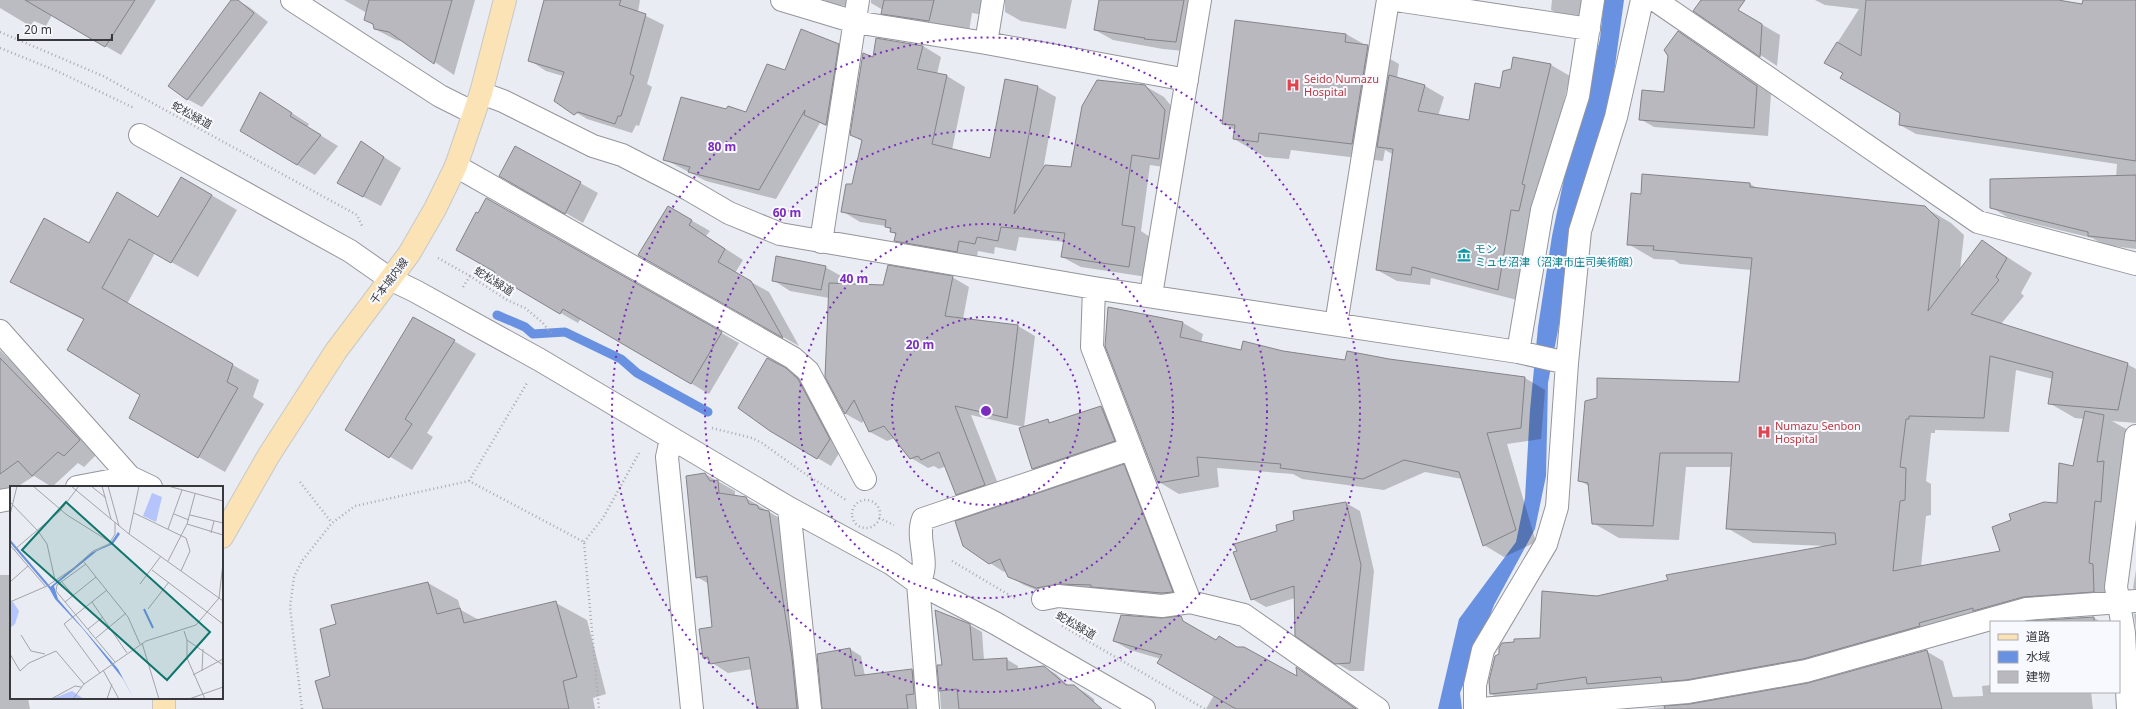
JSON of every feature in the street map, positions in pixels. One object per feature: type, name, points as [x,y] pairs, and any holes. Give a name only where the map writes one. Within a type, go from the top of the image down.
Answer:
[{"type":"main road","name":"千本城内線","points":[[224,528],[268,455],[336,351],[409,254],[432,216],[456,166],[477,103],[504,0]]},
{"type":"street","points":[[292,0],[440,96],[477,103],[503,101],[593,146],[622,155],[688,189],[729,214],[780,234],[1094,288],[1151,295],[1518,352],[1567,363]]},
{"type":"street","points":[[782,0],[854,22],[986,43],[1187,80]]},
{"type":"street","points":[[821,242],[858,0]]},
{"type":"street","points":[[986,43],[993,0]]},
{"type":"street","points":[[1151,295],[1200,0]]},
{"type":"street","points":[[1336,324],[1388,0]]},
{"type":"street","points":[[1396,0],[1589,29]]},
{"type":"street","points":[[1518,352],[1542,210],[1578,96],[1589,29],[1592,0]]},
{"type":"street","points":[[1475,709],[1475,685],[1482,650],[1546,544],[1557,507],[1567,363],[1580,231],[1616,116],[1642,0]]},
{"type":"street","points":[[1654,0],[1978,222],[2136,264]]},
{"type":"street","points":[[140,135],[350,251],[390,279],[415,291],[540,360],[789,508],[892,564],[918,583],[995,623],[1144,709]]},
{"type":"street","points":[[456,166],[793,358],[808,371],[865,479]]},
{"type":"street","points":[[1094,288],[1092,347],[1190,602]]},
{"type":"street","points":[[0,331],[130,477],[149,486]]},
{"type":"street","points":[[2128,709],[2124,633],[2127,601],[2116,587],[2136,436]]},
{"type":"street","points":[[671,439],[667,457],[692,709]]},
{"type":"street","points":[[928,709],[918,583],[925,570],[920,540],[920,527],[923,519],[1130,449]]},
{"type":"street","points":[[82,486],[130,477]]},
{"type":"street","points":[[0,501],[10,499]]},
{"type":"street","points":[[789,508],[810,709]]},
{"type":"street","points":[[1043,599],[1058,596],[1162,606],[1190,602],[1244,615],[1378,709]]},
{"type":"street","points":[[1481,709],[1688,692],[1806,671],[2026,609],[2127,601]]},
{"type":"path","name":"蛇松緑道","points":[[0,32],[103,76],[178,116],[357,215],[364,229]]},
{"type":"path","name":"蛇松緑道","points":[[435,256],[507,300],[525,308],[542,322]]},
{"type":"path","points":[[469,481],[540,360]]},
{"type":"path","points":[[599,709],[584,542],[603,518],[641,448]]},
{"type":"path","points":[[302,709],[290,607],[294,577],[302,561],[332,523],[354,506],[469,481],[584,542]]},
{"type":"path","points":[[300,482],[332,523]]},
{"type":"path","points":[[864,501],[873,502],[880,514],[877,522],[870,527],[857,525],[852,513],[856,505],[864,501]]},
{"type":"path","points":[[950,560],[1018,600]]},
{"type":"path","name":"蛇松緑道","points":[[1060,624],[1205,709]]},
{"type":"water","points":[[1604,0],[1624,0],[1611,95],[1565,293],[1548,383],[1546,476],[1535,529],[1494,605],[1460,693],[1462,709],[1438,709],[1459,619],[1516,542],[1525,498],[1530,410],[1538,327],[1552,236],[1566,169],[1600,39]]},
{"type":"building","points":[[25,0],[135,0],[105,47]]},
{"type":"building","points":[[231,0],[238,0],[254,13],[187,100],[168,86]]},
{"type":"building","points":[[369,0],[452,0],[434,64],[389,32],[374,29],[373,24],[364,20]]},
{"type":"building","points":[[544,0],[621,0],[619,5],[646,14],[630,74],[634,76],[621,116],[618,116],[615,124],[578,112],[574,115],[554,101],[564,72],[528,61]]},
{"type":"building","points":[[884,0],[934,0],[929,21],[881,14]]},
{"type":"building","points":[[1099,0],[1184,0],[1176,42],[1144,39],[1145,38],[1094,30]]},
{"type":"building","points":[[1701,0],[1745,0],[1738,10],[1762,24],[1760,57],[1693,11]]},
{"type":"building","points":[[1866,0],[2058,0],[2082,4],[2083,0],[2136,0],[2136,161],[1899,125],[1900,113],[1840,78],[1843,73],[1824,63],[1837,42],[1861,56]]},
{"type":"building","points":[[1235,20],[1346,34],[1345,42],[1368,45],[1352,144],[1259,133],[1258,142],[1233,139],[1235,125],[1222,124]]},
{"type":"building","points":[[801,29],[839,44],[826,125],[804,115],[805,110],[759,190],[688,172],[690,167],[663,160],[681,97],[726,109],[728,106],[746,112],[767,64],[785,70]]},
{"type":"building","points":[[1678,31],[1757,86],[1754,128],[1639,120],[1642,90],[1664,92],[1668,56],[1664,50]]},
{"type":"building","points":[[876,38],[923,46],[917,69],[947,75],[932,144],[990,158],[1005,79],[1038,86],[1014,214],[1045,165],[1071,167],[1082,106],[1097,80],[1145,85],[1165,110],[1159,159],[1132,155],[1122,225],[1135,227],[1129,267],[1061,257],[1065,233],[1001,227],[998,241],[977,237],[975,244],[959,241],[957,252],[894,241],[896,233],[890,232],[891,228],[885,227],[886,220],[841,212],[846,184],[852,184],[862,140],[850,135],[863,53],[873,57]]},
{"type":"building","points":[[1513,57],[1551,64],[1522,184],[1525,185],[1519,211],[1511,210],[1498,290],[1412,267],[1411,275],[1376,270],[1393,149],[1377,147],[1389,75],[1425,85],[1418,111],[1469,120],[1475,83],[1500,88],[1503,71],[1511,69]]},
{"type":"building","points":[[260,92],[292,113],[290,116],[321,135],[297,165],[240,131]]},
{"type":"building","points":[[361,141],[384,157],[363,197],[337,183]]},
{"type":"building","points":[[515,146],[581,182],[565,214],[499,176]]},
{"type":"building","points":[[1642,174],[1750,183],[1750,187],[1925,206],[1939,220],[1928,311],[1982,240],[2007,258],[1996,277],[1999,280],[1971,314],[2128,363],[2118,410],[2048,404],[2053,372],[1990,356],[1984,418],[1909,416],[1909,419],[1906,419],[1900,467],[1906,468],[1905,500],[1900,501],[1893,571],[2000,551],[1992,527],[2011,520],[2009,514],[2044,502],[2057,503],[2059,463],[2073,466],[2085,411],[2104,415],[2097,462],[2104,461],[2101,502],[2095,501],[2089,563],[2093,564],[2094,592],[2023,597],[1973,611],[1973,608],[1919,623],[1920,626],[1803,659],[1686,680],[1662,682],[1661,677],[1587,684],[1586,677],[1537,684],[1537,689],[1490,694],[1489,681],[1495,656],[1499,654],[1499,648],[1502,643],[1514,642],[1514,639],[1540,638],[1542,591],[1597,596],[1668,580],[1666,575],[1836,544],[1835,533],[1726,529],[1732,453],[1660,453],[1653,526],[1592,524],[1588,483],[1578,481],[1585,401],[1597,398],[1597,378],[1739,382],[1752,258],[1653,250],[1654,246],[1627,245],[1631,193],[1641,194]]},
{"type":"building","points":[[2136,175],[2136,241],[2088,236],[2088,232],[1990,208],[1990,179]]},
{"type":"building","points":[[181,177],[212,195],[171,263],[129,239],[102,288],[233,364],[227,382],[238,388],[198,458],[129,418],[140,395],[67,350],[84,319],[10,282],[44,218],[89,243],[117,192],[158,217]]},
{"type":"building","points":[[486,198],[722,332],[691,384],[563,309],[560,314],[494,275],[495,272],[456,250],[476,212],[478,213]]},
{"type":"building","points":[[668,206],[692,220],[689,225],[725,249],[718,262],[751,281],[783,338],[638,255]]},
{"type":"building","points":[[776,256],[826,266],[821,290],[772,281]]},
{"type":"building","points":[[888,265],[953,276],[945,316],[1018,325],[1007,418],[955,406],[985,485],[956,495],[939,452],[921,460],[918,456],[910,459],[884,426],[869,432],[854,400],[845,414],[825,377],[829,283],[883,285]]},
{"type":"building","points":[[1108,307],[1183,322],[1180,337],[1241,350],[1243,341],[1283,351],[1345,360],[1347,351],[1389,359],[1525,377],[1521,428],[1487,433],[1516,530],[1483,546],[1459,472],[1404,460],[1363,479],[1280,468],[1281,464],[1197,457],[1199,476],[1158,483],[1105,346]]},
{"type":"building","points":[[413,317],[455,340],[405,419],[412,424],[389,458],[345,430]]},
{"type":"building","points":[[0,358],[80,440],[64,456],[58,452],[32,476],[18,461],[0,474]]},
{"type":"building","points":[[767,358],[786,368],[798,379],[830,439],[817,459],[770,431],[738,408]]},
{"type":"building","points":[[1101,406],[1115,441],[1032,469],[1019,428],[1048,419],[1049,423]]},
{"type":"building","points":[[1124,464],[1173,592],[1162,593],[1091,587],[1091,585],[1059,584],[1036,588],[1008,577],[1000,559],[989,564],[963,546],[955,521]]},
{"type":"building","points":[[705,473],[710,481],[718,480],[719,493],[746,497],[749,504],[757,505],[759,509],[769,511],[792,658],[797,709],[757,709],[749,657],[710,664],[708,657],[703,658],[699,629],[712,627],[707,576],[696,578],[686,476]]},
{"type":"building","points":[[1346,502],[1361,565],[1350,663],[1335,664],[1295,636],[1294,586],[1251,600],[1233,552],[1237,551],[1234,544],[1277,531],[1276,525],[1294,520],[1293,511]]},
{"type":"building","points":[[428,582],[437,614],[460,608],[464,623],[556,601],[577,677],[563,681],[569,709],[323,709],[315,681],[330,676],[320,629],[336,624],[331,605]]},
{"type":"building","points":[[935,610],[970,624],[973,660],[1007,658],[1007,670],[1044,666],[1066,685],[1074,685],[1102,709],[959,709],[957,689],[939,691],[937,665],[942,665]]},
{"type":"building","points":[[1121,615],[1161,618],[1181,616],[1183,621],[1216,640],[1219,636],[1237,647],[1244,647],[1297,676],[1296,667],[1356,709],[1236,709],[1157,663],[1162,655],[1113,641]]},
{"type":"building","points":[[2094,617],[2094,621],[2028,621]]},
{"type":"building","points":[[850,648],[855,676],[912,669],[914,694],[906,695],[908,709],[822,709],[817,654]]},
{"type":"building","points":[[1927,650],[1942,709],[1665,709],[1664,706],[1690,704],[1808,683]]},
{"type":"waterway","points":[[497,315],[525,327],[533,334],[565,332],[621,359],[637,373],[708,412]]},
{"type":"place","name":"Seido Numazu Hospital","points":[[1293,85]]},
{"type":"place","name":"モン ミュゼ沼津（沼津市庄司美術館）","points":[[1464,255]]},
{"type":"place","name":"Numazu Senbon Hospital","points":[[1764,432]]}]
